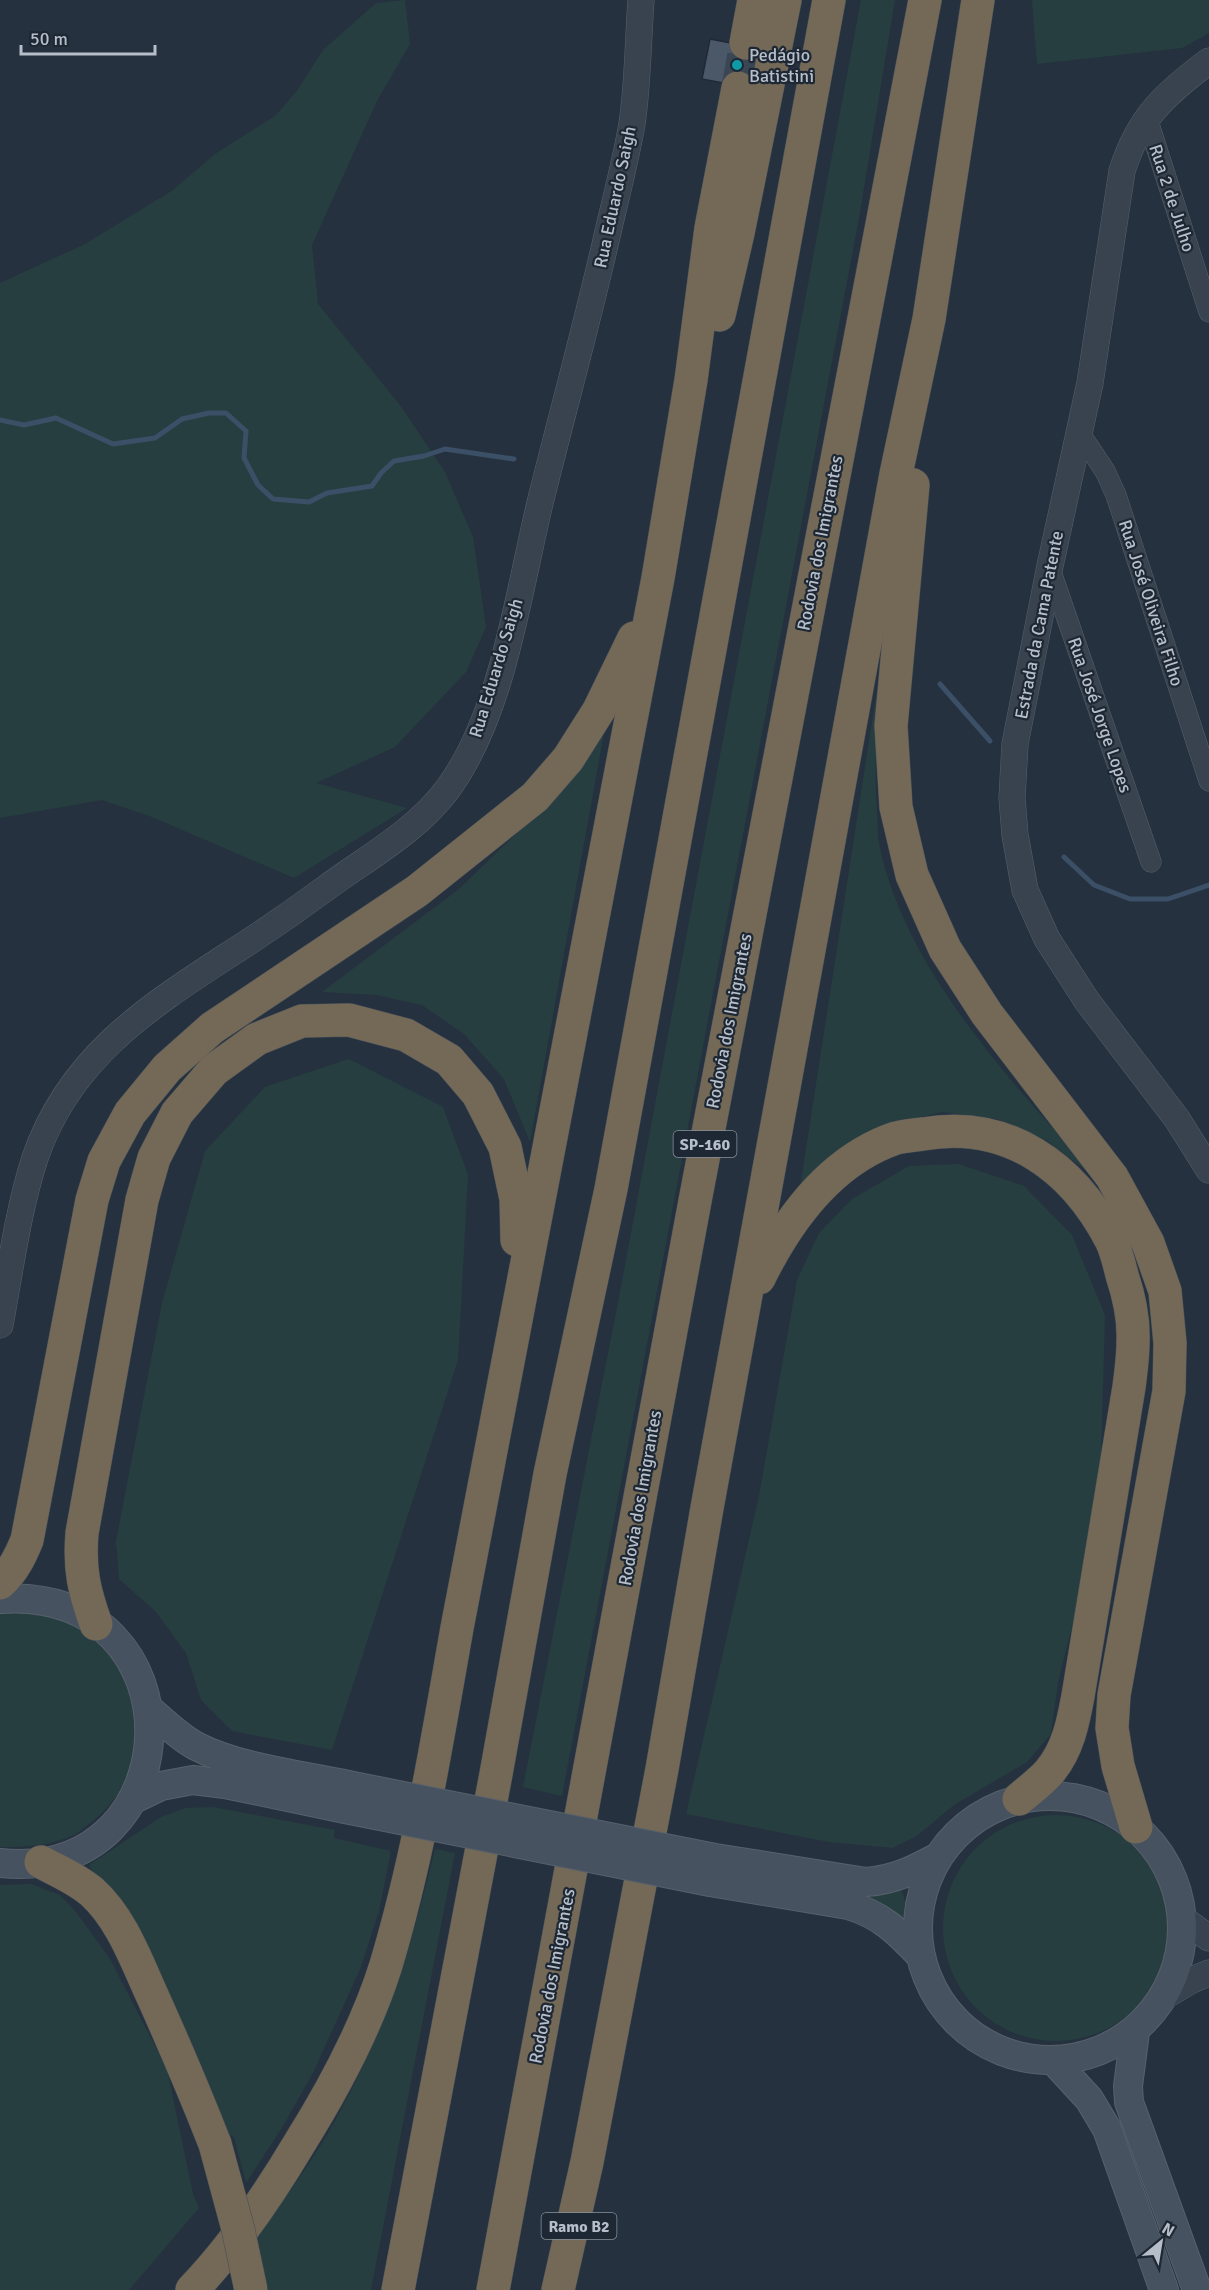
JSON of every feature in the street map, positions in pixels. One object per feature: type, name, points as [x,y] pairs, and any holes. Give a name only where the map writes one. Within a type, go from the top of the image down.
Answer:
[{"type":"highway","points":[[746,43],[754,0]]},
{"type":"highway","points":[[691,380],[706,367],[738,233],[785,0]]},
{"type":"highway","points":[[398,2290],[483,1844],[550,1474],[612,1189],[829,0]]},
{"type":"highway","name":"Rodovia dos Imigrantes","points":[[493,2290],[692,1212],[925,0]]},
{"type":"highway","points":[[558,2290],[587,2162],[662,1769],[896,474],[928,319],[978,0]]},
{"type":"highway","points":[[192,2290],[220,2260],[279,2177],[341,2074],[385,1967],[409,1881],[432,1775],[457,1628],[658,578],[691,380],[711,228],[738,88]]},
{"type":"highway","points":[[928,319],[891,726],[896,807],[912,875],[945,949],[987,1014],[1112,1177],[1148,1243],[1165,1291],[1170,1343],[1169,1391],[1114,1695],[1112,1728],[1118,1766],[1136,1827]]},
{"type":"highway","points":[[5,1573],[27,1540],[92,1200],[104,1161],[130,1113],[167,1068],[212,1028],[417,891],[535,797],[568,759],[599,710],[627,655],[658,578]]},
{"type":"highway","points":[[96,1624],[80,1570],[81,1533],[142,1200],[153,1158],[177,1113],[214,1070],[257,1039],[302,1021],[349,1020],[361,1023],[406,1035],[449,1060],[478,1094],[505,1147],[516,1199],[517,1311]]},
{"type":"highway","points":[[744,1309],[775,1245],[796,1214],[825,1182],[854,1159],[896,1138],[942,1131],[984,1134],[1023,1146],[1057,1169],[1080,1193],[1112,1242],[1128,1294],[1133,1341],[1129,1387],[1080,1684],[1072,1727],[1063,1750],[1050,1771],[1019,1799]]},
{"type":"highway","points":[[41,1862],[75,1879],[93,1892],[124,1934],[191,2082],[215,2144],[238,2229],[251,2290]]},
{"type":"highway","name":"Ramo B2","points":[[572,2290],[587,2162]]},
{"type":"main road","points":[[0,1599],[33,1599],[50,1602],[77,1612],[96,1624],[117,1643],[135,1669],[149,1709],[151,1733],[142,1778],[132,1800],[114,1823],[93,1841],[68,1854],[41,1862],[0,1863]]},
{"type":"main road","points":[[149,1709],[180,1736],[207,1751],[347,1797]]},
{"type":"main road","points":[[132,1800],[161,1786],[193,1780],[347,1797],[712,1870],[867,1910],[883,1919],[920,1955]]},
{"type":"main road","points":[[1060,1796],[1090,1803],[1100,1806],[1136,1827],[1160,1853],[1176,1885],[1183,1919],[1180,1959],[1165,1996],[1135,2032],[1096,2053],[1054,2061],[1008,2054],[967,2032],[937,1998],[920,1955],[917,1929],[919,1904],[926,1880],[938,1857],[972,1820],[1019,1799],[1060,1796]]},
{"type":"main road","points":[[712,1870],[866,1882],[884,1881],[906,1874],[938,1857]]},
{"type":"main road","points":[[1135,2032],[1128,2086],[1133,2119],[1197,2290]]},
{"type":"main road","points":[[1054,2061],[1089,2099],[1107,2129],[1164,2290]]},
{"type":"street","name":"Rua Eduardo Saigh","points":[[0,1325],[22,1210],[36,1157],[57,1109],[81,1073],[99,1051],[141,1014],[281,921],[418,822],[461,770],[476,741],[491,700],[510,631],[541,499],[593,299],[624,161],[633,111],[641,0]]},
{"type":"street","name":"Estrada da Cama Patente","points":[[1209,61],[1159,102],[1130,145],[1122,171],[1089,383],[1015,744],[1012,798],[1015,835],[1025,890],[1047,939],[1087,1001],[1177,1119],[1209,1170]]},
{"type":"street","name":"Rua 2 de Julho","points":[[1147,118],[1209,312]]},
{"type":"street","name":"Rua José Oliveira Filho","points":[[1079,432],[1116,495],[1209,781]]},
{"type":"street","name":"Rua José Jorge Lopes","points":[[1050,566],[1073,640],[1151,862]]},
{"type":"street","points":[[1183,1919],[1209,1938]]},
{"type":"street","points":[[1165,1996],[1209,1973]]},
{"type":"green space","points":[[405,0],[410,44],[377,101],[312,245],[318,304],[400,405],[445,472],[473,537],[486,627],[466,672],[395,747],[316,783],[407,808],[294,878],[152,817],[102,800],[0,818],[0,283],[85,244],[173,190],[215,154],[275,116],[296,92],[323,50],[376,3]]},
{"type":"green space","points":[[861,0],[895,0],[859,218],[562,1796],[523,1787],[620,1292]]},
{"type":"green space","points":[[1032,0],[1209,0],[1209,33],[1182,48],[1037,64]]},
{"type":"green space","points":[[878,683],[876,795],[878,834],[893,892],[912,935],[935,977],[963,1018],[1024,1096],[1087,1166],[1093,1176],[1046,1140],[997,1119],[942,1112],[896,1123],[799,1194]]},
{"type":"green space","points":[[604,733],[530,1142],[504,1079],[464,1034],[422,1005],[376,995],[322,992],[459,889],[557,794]]},
{"type":"green space","points":[[349,1059],[443,1107],[468,1175],[458,1360],[332,1750],[232,1731],[201,1700],[186,1653],[156,1612],[119,1579],[116,1541],[162,1303],[205,1151],[265,1087]]},
{"type":"green space","points":[[958,1164],[1024,1186],[1072,1235],[1105,1315],[1101,1459],[1087,1567],[1058,1682],[1051,1734],[1027,1762],[954,1805],[918,1835],[893,1848],[829,1842],[686,1814],[759,1496],[797,1280],[819,1233],[852,1199],[909,1166]]},
{"type":"green space","points":[[0,1609],[55,1613],[97,1639],[116,1661],[130,1687],[136,1715],[137,1743],[130,1771],[116,1797],[94,1820],[76,1834],[48,1843],[0,1847]]},
{"type":"green space","points":[[213,1807],[335,1830],[334,1838],[391,1851],[379,1911],[361,1967],[314,2071],[283,2126],[246,2183],[234,2137],[228,2134],[143,1934],[89,1865],[161,1817],[186,1808]]},
{"type":"green space","points":[[1056,1815],[1089,1820],[1099,1824],[1119,1834],[1136,1848],[1150,1865],[1160,1885],[1164,1895],[1169,1928],[1164,1961],[1160,1971],[1150,1991],[1136,2008],[1119,2022],[1099,2032],[1089,2036],[1056,2041],[1023,2036],[1013,2032],[993,2022],[976,2008],[962,1991],[952,1971],[948,1961],[943,1928],[948,1895],[952,1885],[962,1865],[976,1848],[993,1834],[1013,1824],[1023,1820]]},
{"type":"green space","points":[[435,1849],[455,1853],[371,2290],[265,2290],[257,2238],[327,2135],[353,2086],[395,1988],[417,1920]]},
{"type":"green space","points":[[31,1884],[60,1895],[76,1912],[110,1959],[167,2069],[193,2194],[199,2208],[129,2290],[0,2290],[0,1885]]},
{"type":"green space","points":[[902,1891],[905,1902],[902,1925],[858,1894]]},
{"type":"building","name":"Pedágio Batistini","points":[[710,39],[772,51],[765,91],[702,79]]},
{"type":"waterway","points":[[0,420],[24,425],[56,418],[113,444],[155,438],[182,419],[209,413],[226,413],[246,431],[244,458],[258,485],[273,499],[309,502],[327,493],[372,486],[381,473],[394,461],[424,456],[445,449],[514,459]]},
{"type":"waterway","points":[[940,684],[990,741]]},
{"type":"waterway","points":[[1064,857],[1094,885],[1130,899],[1168,899],[1209,885]]},
{"type":"tunnel","points":[[738,88],[746,43]]},
{"type":"place","name":"Pedágio Batistini","points":[[737,65]]}]
